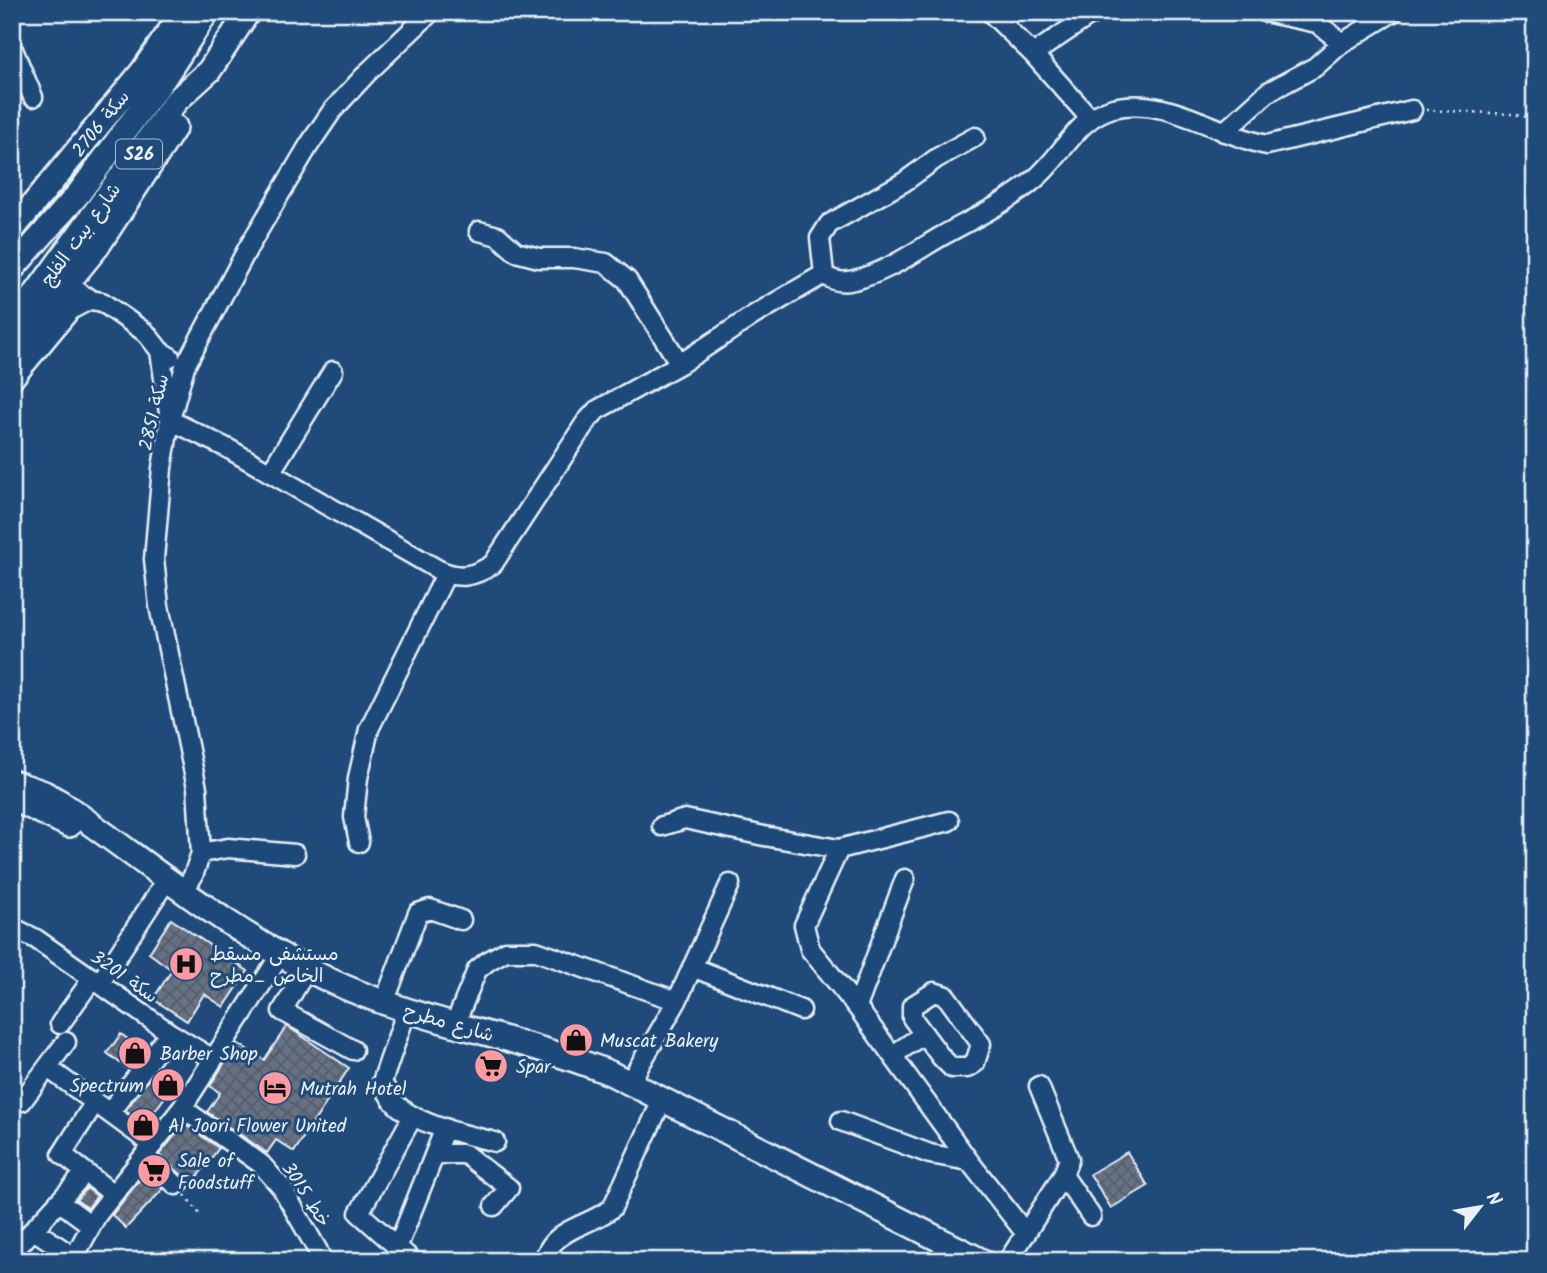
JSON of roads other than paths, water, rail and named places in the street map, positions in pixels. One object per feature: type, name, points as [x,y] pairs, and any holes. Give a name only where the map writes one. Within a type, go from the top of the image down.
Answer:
[{"type":"main road","name":"سكة 2706","points":[[12,230],[142,72],[183,12]]},
{"type":"main road","name":"شارع بيت الفلج","points":[[12,269],[79,193],[164,78],[208,12]]},
{"type":"main road","name":"شارع بيت الفلج","points":[[12,321],[32,299],[176,101],[209,71],[247,12]]},
{"type":"main road","points":[[12,351],[97,247],[134,193],[209,71]]},
{"type":"main road","points":[[12,239],[32,221],[164,78]]},
{"type":"main road","points":[[12,377],[69,308],[86,299]]},
{"type":"main road","name":"شارع مطرح","points":[[12,782],[44,793],[60,802],[183,892],[293,962],[329,980],[384,1003],[569,1058],[630,1082],[982,1261]]},
{"type":"main road","name":"شارع مطرح","points":[[12,798],[75,829],[222,934],[301,979],[351,1002],[403,1021],[578,1075],[658,1109],[959,1261]]},
{"type":"street","name":"سكة 2851","points":[[183,892],[193,876],[201,853],[197,788],[164,632],[154,559],[162,468],[170,420],[185,366],[248,248],[332,111],[368,72],[431,12]]},
{"type":"street","points":[[990,12],[1033,54],[1090,118]]},
{"type":"street","points":[[1033,54],[1095,12]]},
{"type":"street","points":[[1264,12],[1317,23],[1342,43]]},
{"type":"street","points":[[1224,132],[1257,100],[1283,82],[1315,67],[1342,43],[1393,12]]},
{"type":"street","points":[[12,47],[33,97]]},
{"type":"street","points":[[975,137],[937,158],[904,182],[829,224],[820,238],[824,274],[831,281],[850,281],[880,271],[1000,203],[1038,177],[1054,161],[1077,129],[1090,118],[1112,108],[1145,106],[1163,109],[1267,145],[1412,110]]},
{"type":"street","points":[[479,231],[498,236],[516,252],[539,258],[574,258],[606,263],[627,280],[680,365]]},
{"type":"street","points":[[160,351],[170,420],[229,449],[446,574],[463,577],[481,572],[493,564],[597,410],[680,365],[754,315],[824,274]]},
{"type":"street","points":[[69,283],[86,299],[102,302],[146,333],[160,351],[185,366]]},
{"type":"street","points":[[270,473],[333,371]]},
{"type":"street","points":[[359,842],[354,817],[358,778],[369,729],[446,574]]},
{"type":"street","points":[[662,826],[685,819],[839,849],[949,821]]},
{"type":"street","points":[[201,853],[228,848],[295,855]]},
{"type":"street","points":[[839,849],[804,925],[810,949],[857,1007],[969,1161],[1026,1234]]},
{"type":"street","points":[[857,1007],[905,879]]},
{"type":"street","points":[[630,1082],[677,1001],[730,884]]},
{"type":"street","points":[[60,1024],[97,981],[160,890]]},
{"type":"street","points":[[384,1003],[418,913],[430,909],[461,920]]},
{"type":"street","name":"سكة 3201","points":[[12,927],[36,939],[170,1033],[213,1059]]},
{"type":"street","points":[[455,1024],[477,970],[506,951],[536,951],[677,1001]]},
{"type":"street","points":[[35,1231],[73,1259],[91,1225],[113,1194],[182,1108],[274,965]]},
{"type":"street","points":[[692,967],[801,1010]]},
{"type":"street","points":[[301,979],[282,1011],[353,1050]]},
{"type":"street","points":[[403,1021],[382,1082],[394,1102],[413,1116],[495,1142]]},
{"type":"street","points":[[113,1194],[62,1154],[170,1033]]},
{"type":"street","points":[[892,1055],[923,1034]]},
{"type":"street","points":[[22,1101],[66,1042]]},
{"type":"street","points":[[48,1068],[102,1107],[148,1151],[177,1185]]},
{"type":"street","points":[[1009,1261],[1063,1175],[1069,1159],[1038,1086]]},
{"type":"street","name":"3015 خط","points":[[182,1108],[261,1164],[295,1209],[322,1261]]},
{"type":"street","points":[[542,1261],[554,1242],[612,1208],[658,1109]]},
{"type":"street","points":[[413,1116],[359,1213],[413,1261]]},
{"type":"street","points":[[841,1121],[930,1154],[969,1161]]},
{"type":"street","points":[[398,1247],[445,1128]]},
{"type":"street","points":[[436,1154],[465,1154],[509,1188],[494,1206]]},
{"type":"street","points":[[12,1253],[35,1231],[85,1173]]},
{"type":"street","points":[[1063,1175],[1091,1216]]},
{"type":"street","points":[[60,1202],[91,1225]]},
{"type":"place","name":"مستشفى مسقط الخاص _مطرح","points":[[186,964]]},
{"type":"place","name":"Muscat Bakery","points":[[576,1040]]},
{"type":"place","name":"Barber Shop","points":[[135,1053]]},
{"type":"place","name":"Spar","points":[[491,1066]]},
{"type":"place","name":"Spectrum","points":[[168,1085]]},
{"type":"place","name":"Mutrah Hotel","points":[[275,1088]]},
{"type":"place","name":"Al Joori Flower United","points":[[143,1125]]},
{"type":"place","name":"Sale of Foodstuff","points":[[154,1171]]}]
